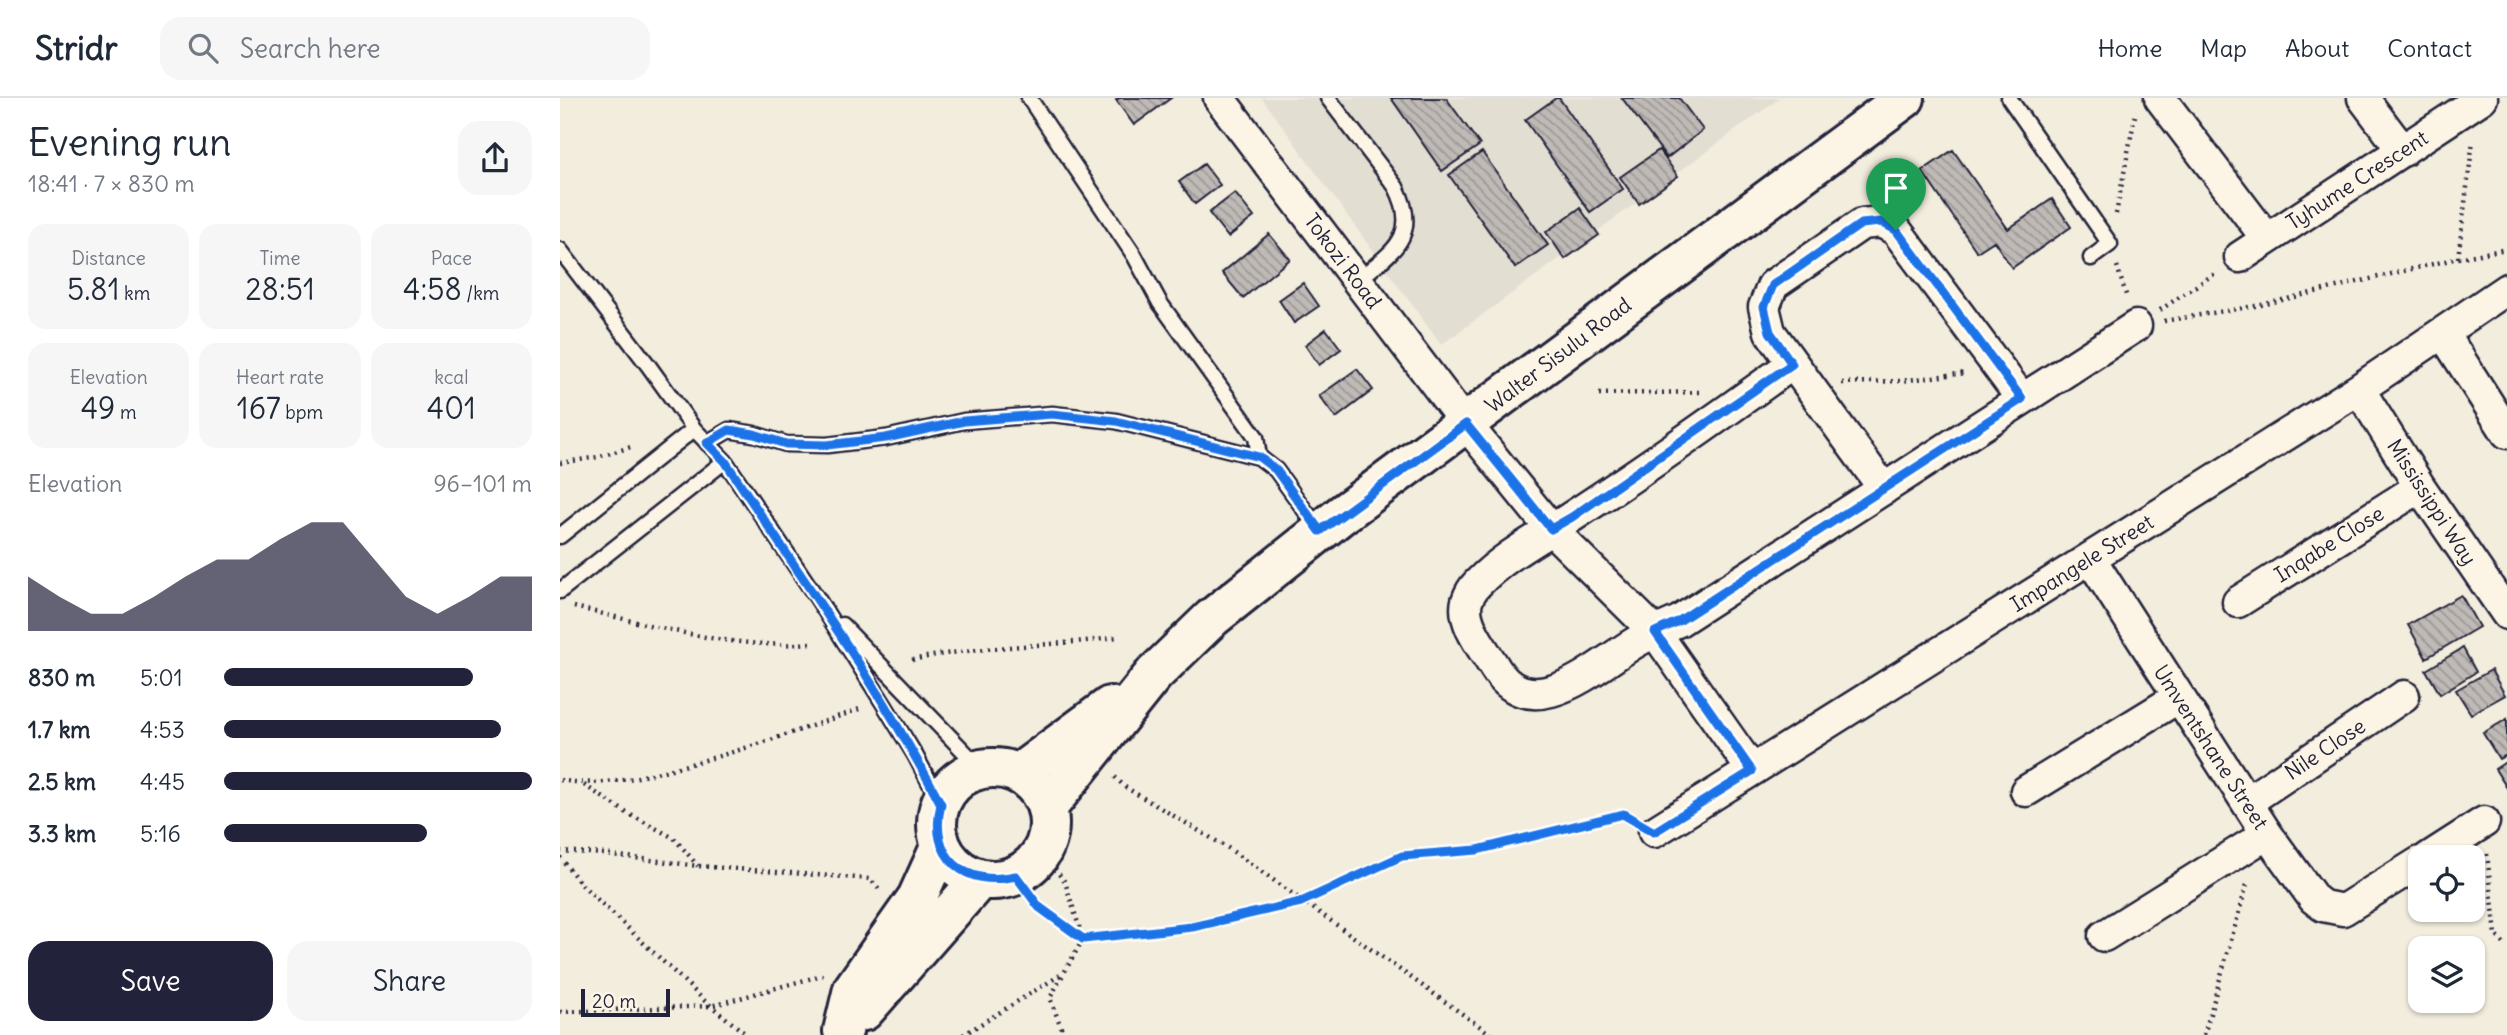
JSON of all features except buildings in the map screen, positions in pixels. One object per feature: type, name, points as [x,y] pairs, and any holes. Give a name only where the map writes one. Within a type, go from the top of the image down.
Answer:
[{"type":"street","name":"Tokozi Road","points":[[1219,98],[1466,424],[1551,529],[1655,632],[1752,771]]},
{"type":"street","name":"Walter Sisulu Road","points":[[1046,808],[1154,674],[1212,618],[1320,531],[1905,98]]},
{"type":"street","points":[[2363,98],[2403,150]]},
{"type":"street","name":"Tyhume Crescent","points":[[2240,257],[2480,99]]},
{"type":"street","name":"Tyhume Crescent","points":[[2149,104],[2267,239]]},
{"type":"street","points":[[1884,489],[1770,332],[1764,307],[1773,285],[1861,224],[1881,222],[1896,230],[2022,399]]},
{"type":"street","name":"Impangele Street","points":[[1654,832],[2359,388],[2507,289]]},
{"type":"street","points":[[1799,374],[1527,544],[1477,584],[1466,604],[1467,617],[1500,676],[1517,689],[1533,695],[1549,693],[1566,686],[1655,632],[1679,621],[2136,326]]},
{"type":"street","points":[[2442,333],[2507,433]]},
{"type":"street","name":"Mississippi Way","points":[[2359,388],[2420,487],[2507,614]]},
{"type":"street","name":"Inqabe Close","points":[[2238,602],[2420,487]]},
{"type":"street","name":"Umventshane Street","points":[[2090,558],[2267,834],[2314,899],[2323,906],[2343,910],[2408,870]]},
{"type":"street","name":"Walter Sisulu Road","points":[[999,771],[1154,674]]},
{"type":"street","name":"Nile Close","points":[[2247,802],[2404,696]]},
{"type":"street","points":[[2026,791],[2179,697]]},
{"type":"street","points":[[841,1033],[1048,835],[1044,799],[1033,785],[999,771],[964,776],[950,788],[941,804],[938,825],[941,845],[950,860],[963,872],[1012,869]]},
{"type":"street","points":[[2448,845],[2484,822]]},
{"type":"street","points":[[2104,936],[2267,834]]},
{"type":"street","points":[[841,1033],[853,989],[917,898],[941,845]]},
{"type":"lane","points":[[1029,98],[1134,255],[1160,303],[1256,437],[1259,457]]},
{"type":"lane","points":[[1328,98],[1396,187],[1404,202],[1407,218],[1405,233],[1388,254],[1358,280]]},
{"type":"lane","points":[[2009,98],[2110,244],[2091,258]]},
{"type":"lane","points":[[560,250],[694,429],[725,461],[819,601],[915,755],[941,804]]},
{"type":"lane","points":[[707,443],[729,430],[786,444],[827,445],[886,438],[964,421],[1052,414],[1116,421],[1259,457],[1276,470],[1320,531]]},
{"type":"lane","points":[[560,536],[694,429]]},
{"type":"lane","points":[[560,591],[725,461]]},
{"type":"lane","points":[[819,601],[999,771]]},
{"type":"path","points":[[2458,258],[2480,99]]},
{"type":"path","points":[[2136,326],[2110,244],[2133,122],[2149,104]]},
{"type":"path","points":[[2136,326],[2261,305],[2458,258],[2507,249]]},
{"type":"path","points":[[2136,326],[2240,257]]},
{"type":"path","points":[[1799,374],[1900,381],[2000,369]]},
{"type":"path","points":[[1600,394],[1702,392]]},
{"type":"path","points":[[560,463],[598,457],[635,446]]},
{"type":"path","points":[[571,606],[727,641],[790,645],[810,643]]},
{"type":"path","points":[[912,660],[991,647],[1021,648],[1118,637]]},
{"type":"path","points":[[560,780],[583,784],[617,782],[649,775],[744,750],[863,708]]},
{"type":"path","points":[[1107,768],[1125,787],[1228,848],[1492,1035]]},
{"type":"path","points":[[583,784],[627,813],[674,838],[698,866]]},
{"type":"path","points":[[1012,869],[1039,907],[1083,939],[1192,927],[1301,902],[1402,856],[1477,850],[1623,814],[1654,832]]},
{"type":"path","points":[[2484,822],[2496,935],[2507,947]]},
{"type":"path","points":[[560,851],[698,866],[870,879],[887,898]]},
{"type":"path","points":[[560,857],[580,883],[711,1006],[747,1035]]},
{"type":"path","points":[[2204,1035],[2247,884],[2228,858]]},
{"type":"path","points":[[1012,869],[1065,882],[1083,939],[1050,998],[1064,1035]]},
{"type":"path","points":[[560,1012],[711,1006],[834,972]]},
{"type":"path","points":[[963,1035],[1062,974]]},
{"type":"shaded area","points":[[1262,98],[1780,98],[1441,345]]},
{"type":"route","points":[[1881,222],[1896,230],[2022,399],[1679,621],[1655,632],[1752,771],[1654,832],[1623,814],[1477,850],[1402,856],[1301,902],[1192,927],[1083,939],[1039,907],[1016,876],[998,880],[980,879],[963,872],[950,860],[941,845],[938,832],[941,804],[915,755],[819,601],[725,461],[707,443],[729,430],[786,444],[827,445],[886,438],[964,421],[1052,414],[1116,421],[1259,457],[1276,470],[1320,531],[1466,424],[1551,529],[1792,364],[1770,332],[1764,307],[1773,285],[1861,224],[1881,222]]}]
